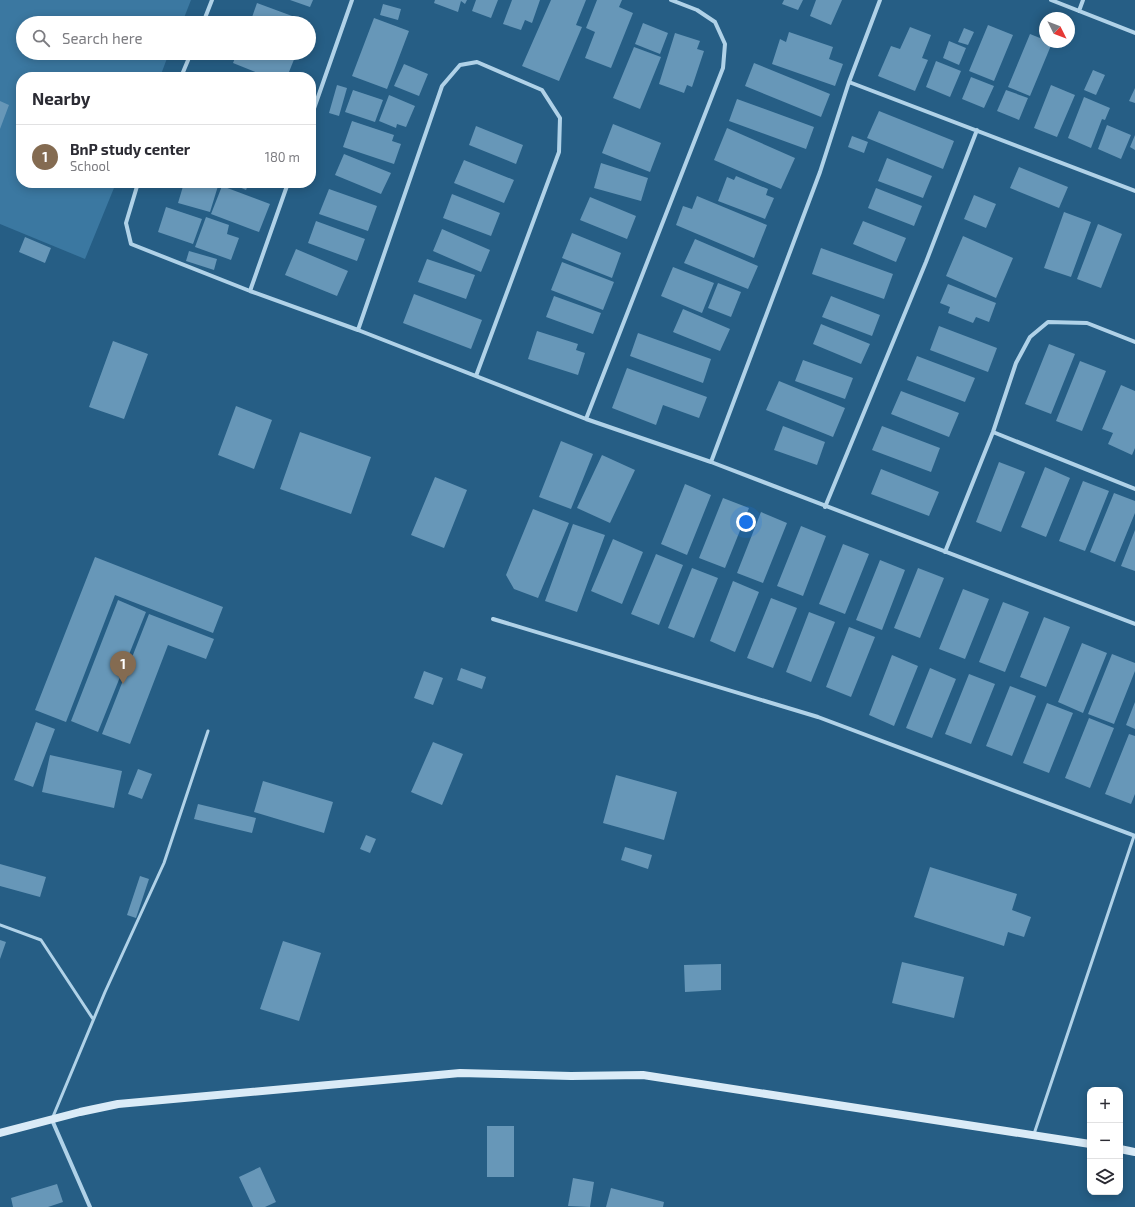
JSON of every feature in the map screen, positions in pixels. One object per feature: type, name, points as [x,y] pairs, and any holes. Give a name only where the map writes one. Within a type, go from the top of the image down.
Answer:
[{"type":"street","points":[[206,16],[212,0]]},
{"type":"street","points":[[316,103],[352,0]]},
{"type":"street","points":[[586,419],[723,68],[725,44],[715,22],[697,10],[671,0]]},
{"type":"street","points":[[711,462],[820,172],[850,82],[880,0]]},
{"type":"street","points":[[1051,0],[1135,33]]},
{"type":"street","points":[[1079,10],[1083,0]]},
{"type":"street","points":[[183,72],[188,60]]},
{"type":"street","points":[[358,330],[442,86],[460,65],[477,62],[542,90],[560,118],[559,152],[476,376]]},
{"type":"street","points":[[850,82],[1135,191]]},
{"type":"street","points":[[825,507],[926,262],[977,130]]},
{"type":"street","points":[[136,188],[126,223],[131,244],[250,291],[358,330],[586,419],[711,462],[825,507],[1135,624]]},
{"type":"street","points":[[250,291],[286,188]]},
{"type":"street","points":[[945,552],[993,432],[1016,363],[1030,337],[1048,322],[1087,323],[1135,342]]},
{"type":"street","points":[[993,432],[1135,488]]},
{"type":"street","points":[[493,618],[818,717],[1135,836]]},
{"type":"street","points":[[0,1133],[118,1104],[460,1073],[571,1076],[643,1075],[1034,1134],[1087,1143]]},
{"type":"street","points":[[52,1120],[90,1207]]},
{"type":"street","points":[[1123,1150],[1135,1152]]},
{"type":"lane","points":[[52,1120],[104,992],[164,863],[208,731]]},
{"type":"lane","points":[[1034,1134],[1135,836]]},
{"type":"lane","points":[[0,925],[41,940],[93,1020]]},
{"type":"shaded area","points":[[0,0],[191,0],[185,16],[16,16],[16,60],[166,60],[162,72],[16,72],[16,188],[114,188],[85,259],[0,224]]},
{"type":"building","points":[[290,0],[313,0],[310,7]]},
{"type":"building","points":[[435,0],[467,0],[465,4],[461,1],[458,12],[434,3]]},
{"type":"building","points":[[476,0],[498,0],[491,18],[472,11]]},
{"type":"building","points":[[512,0],[540,0],[532,23],[525,20],[521,30],[503,24]]},
{"type":"building","points":[[551,0],[586,0],[576,25],[582,27],[559,81],[522,66]]},
{"type":"building","points":[[597,0],[622,0],[619,7],[633,13],[611,68],[585,58],[595,32],[586,28]]},
{"type":"building","points":[[784,0],[803,0],[798,10],[782,4]]},
{"type":"building","points":[[816,0],[842,0],[831,25],[810,16]]},
{"type":"building","points":[[257,3],[292,16],[252,16]]},
{"type":"building","points":[[383,4],[401,9],[398,20],[380,15]]},
{"type":"building","points":[[374,18],[409,31],[387,89],[352,76]]},
{"type":"building","points":[[643,23],[668,33],[660,54],[635,44]]},
{"type":"building","points":[[988,25],[1013,35],[994,81],[969,71]]},
{"type":"building","points":[[910,27],[931,35],[922,58],[928,60],[915,91],[878,76],[891,46],[900,49]]},
{"type":"building","points":[[964,28],[974,32],[968,45],[958,42]]},
{"type":"building","points":[[789,32],[833,47],[829,59],[843,64],[835,86],[772,64],[780,39],[786,42]]},
{"type":"building","points":[[675,33],[700,41],[697,49],[704,51],[692,87],[687,85],[684,93],[659,84]]},
{"type":"building","points":[[1030,34],[1039,38],[1039,48],[1050,48],[1030,96],[1008,87]]},
{"type":"building","points":[[949,41],[966,48],[959,65],[943,58]]},
{"type":"building","points":[[634,47],[661,57],[640,109],[613,98]]},
{"type":"building","points":[[234,60],[294,60],[289,72],[256,72],[233,63]]},
{"type":"building","points":[[936,61],[961,71],[950,97],[926,87]]},
{"type":"building","points":[[754,63],[830,94],[821,117],[745,86]]},
{"type":"building","points":[[404,64],[428,74],[419,96],[394,86]]},
{"type":"building","points":[[1093,70],[1105,75],[1096,95],[1084,90]]},
{"type":"building","points":[[971,77],[994,86],[984,108],[962,99]]},
{"type":"building","points":[[337,85],[347,88],[339,116],[329,113]]},
{"type":"building","points":[[1051,85],[1075,95],[1057,137],[1034,128]]},
{"type":"building","points":[[1135,88],[1135,103],[1129,101]]},
{"type":"building","points":[[353,90],[383,100],[375,122],[345,112]]},
{"type":"building","points":[[1006,90],[1028,98],[1019,120],[997,111]]},
{"type":"building","points":[[389,95],[415,106],[406,127],[397,124],[396,128],[379,121]]},
{"type":"building","points":[[1084,97],[1110,108],[1105,120],[1102,119],[1091,148],[1068,138]]},
{"type":"building","points":[[737,99],[814,127],[806,149],[729,121]]},
{"type":"building","points":[[0,101],[9,105],[0,129]]},
{"type":"building","points":[[879,111],[954,141],[943,169],[867,138]]},
{"type":"building","points":[[352,121],[394,135],[392,141],[401,144],[394,164],[343,147]]},
{"type":"building","points":[[613,124],[661,143],[650,172],[602,153]]},
{"type":"building","points":[[1107,125],[1131,135],[1121,159],[1098,149]]},
{"type":"building","points":[[476,126],[523,145],[516,164],[469,145]]},
{"type":"building","points":[[727,128],[795,158],[781,189],[714,160]]},
{"type":"building","points":[[1135,135],[1135,150],[1130,147]]},
{"type":"building","points":[[852,136],[868,142],[864,153],[848,147]]},
{"type":"building","points":[[344,154],[391,173],[381,194],[335,175]]},
{"type":"building","points":[[887,158],[932,176],[923,198],[878,181]]},
{"type":"building","points":[[464,160],[514,180],[504,203],[454,183]]},
{"type":"building","points":[[601,163],[648,178],[641,201],[594,188]]},
{"type":"building","points":[[1019,167],[1068,187],[1059,208],[1010,188]]},
{"type":"building","points":[[736,176],[768,189],[766,195],[774,198],[765,219],[718,201],[727,177],[734,180]]},
{"type":"building","points":[[182,188],[217,188],[210,212],[178,203]]},
{"type":"building","points":[[221,188],[227,188],[270,204],[259,232],[211,214]]},
{"type":"building","points":[[876,188],[922,206],[914,226],[868,208]]},
{"type":"building","points":[[329,189],[377,206],[368,231],[319,214]]},
{"type":"building","points":[[452,194],[500,213],[491,236],[443,218]]},
{"type":"building","points":[[974,195],[996,204],[986,228],[964,219]]},
{"type":"building","points":[[697,196],[767,225],[754,258],[676,225],[683,206],[692,209]]},
{"type":"building","points":[[590,197],[636,216],[627,239],[580,220]]},
{"type":"building","points":[[166,207],[202,219],[193,244],[158,232]]},
{"type":"building","points":[[1064,212],[1091,222],[1071,277],[1044,268]]},
{"type":"building","points":[[206,217],[229,225],[227,234],[239,238],[231,260],[195,247]]},
{"type":"building","points":[[316,221],[365,239],[357,261],[308,243]]},
{"type":"building","points":[[863,221],[906,238],[896,262],[853,244]]},
{"type":"building","points":[[1098,224],[1122,234],[1101,288],[1077,279]]},
{"type":"building","points":[[442,229],[490,250],[481,272],[433,251]]},
{"type":"building","points":[[572,233],[621,253],[612,278],[562,258]]},
{"type":"building","points":[[963,236],[1013,258],[996,298],[946,276]]},
{"type":"building","points":[[25,237],[51,248],[45,263],[19,252]]},
{"type":"building","points":[[695,239],[758,266],[748,289],[684,263]]},
{"type":"building","points":[[821,248],[893,274],[884,299],[812,274]]},
{"type":"building","points":[[296,249],[348,271],[337,296],[285,275]]},
{"type":"building","points":[[189,251],[217,259],[214,270],[186,261]]},
{"type":"building","points":[[427,259],[475,275],[466,299],[418,282]]},
{"type":"building","points":[[562,262],[614,282],[603,310],[551,290]]},
{"type":"building","points":[[673,267],[714,283],[702,313],[661,296]]},
{"type":"building","points":[[718,283],[741,292],[731,317],[708,308]]},
{"type":"building","points":[[948,284],[996,303],[989,322],[976,317],[973,323],[948,313],[950,307],[940,303]]},
{"type":"building","points":[[414,294],[482,320],[471,349],[403,323]]},
{"type":"building","points":[[554,296],[601,313],[593,334],[546,317]]},
{"type":"building","points":[[831,296],[880,315],[872,336],[822,317]]},
{"type":"building","points":[[683,309],[730,329],[720,351],[673,332]]},
{"type":"building","points":[[821,324],[870,344],[861,364],[813,344]]},
{"type":"building","points":[[939,326],[997,348],[988,372],[930,350]]},
{"type":"building","points":[[537,331],[578,344],[576,350],[585,353],[578,375],[528,359]]},
{"type":"building","points":[[638,333],[711,359],[703,383],[630,356]]},
{"type":"building","points":[[113,341],[148,354],[124,419],[89,407]]},
{"type":"building","points":[[1049,344],[1075,354],[1051,414],[1025,404]]},
{"type":"building","points":[[917,356],[975,378],[965,402],[907,380]]},
{"type":"building","points":[[803,360],[853,378],[845,399],[795,381]]},
{"type":"building","points":[[1080,361],[1106,371],[1082,431],[1056,421]]},
{"type":"building","points":[[627,368],[707,397],[699,418],[663,405],[656,425],[612,408]]},
{"type":"building","points":[[779,381],[845,408],[833,437],[766,410]]},
{"type":"building","points":[[1121,385],[1135,391],[1135,448],[1132,455],[1108,444],[1113,433],[1102,429]]},
{"type":"building","points":[[901,391],[959,413],[949,437],[891,414]]},
{"type":"building","points":[[236,406],[272,420],[254,469],[218,455]]},
{"type":"building","points":[[783,426],[825,442],[817,465],[774,450]]},
{"type":"building","points":[[882,426],[940,448],[931,472],[872,450]]},
{"type":"building","points":[[300,432],[371,457],[351,514],[280,489]]},
{"type":"building","points":[[561,441],[593,454],[571,509],[539,497]]},
{"type":"building","points":[[602,455],[635,470],[610,523],[577,508]]},
{"type":"building","points":[[999,462],[1025,472],[1001,532],[976,522]]},
{"type":"building","points":[[1045,467],[1070,478],[1046,537],[1021,527]]},
{"type":"building","points":[[881,469],[939,492],[929,516],[871,494]]},
{"type":"building","points":[[435,477],[467,490],[444,548],[411,535]]},
{"type":"building","points":[[1083,481],[1109,491],[1085,551],[1059,541]]},
{"type":"building","points":[[685,484],[711,495],[687,555],[661,544]]},
{"type":"building","points":[[1114,493],[1135,501],[1135,513],[1115,562],[1090,552]]},
{"type":"building","points":[[723,498],[749,508],[725,568],[699,558]]},
{"type":"building","points":[[533,509],[569,523],[538,598],[514,589],[506,575]]},
{"type":"building","points":[[761,512],[787,523],[763,583],[737,573]]},
{"type":"building","points":[[573,524],[605,535],[577,612],[545,601]]},
{"type":"building","points":[[801,526],[826,536],[803,596],[777,586]]},
{"type":"building","points":[[1135,530],[1135,571],[1121,566]]},
{"type":"building","points":[[613,539],[643,552],[622,604],[591,591]]},
{"type":"building","points":[[843,544],[869,554],[845,614],[819,604]]},
{"type":"building","points":[[656,554],[683,565],[659,625],[631,614]]},
{"type":"building","points":[[95,557],[223,607],[213,633],[115,595],[66,722],[35,710]]},
{"type":"building","points":[[880,560],[905,570],[882,630],[856,620]]},
{"type":"building","points":[[692,568],[718,578],[694,638],[668,628]]},
{"type":"building","points":[[918,568],[944,578],[920,638],[894,628]]},
{"type":"building","points":[[733,581],[759,592],[735,652],[710,641]]},
{"type":"building","points":[[963,589],[989,599],[965,659],[939,649]]},
{"type":"building","points":[[771,598],[797,608],[773,668],[747,658]]},
{"type":"building","points":[[118,600],[146,612],[98,732],[71,721]]},
{"type":"building","points":[[1003,602],[1029,612],[1005,672],[979,662]]},
{"type":"building","points":[[809,612],[835,622],[811,682],[786,672]]},
{"type":"building","points":[[149,614],[214,639],[206,659],[168,645],[130,744],[102,734]]},
{"type":"building","points":[[1044,617],[1070,627],[1046,687],[1020,677]]},
{"type":"building","points":[[849,627],[875,637],[851,697],[826,687]]},
{"type":"building","points":[[1082,643],[1107,653],[1083,713],[1058,702]]},
{"type":"building","points":[[1112,654],[1135,663],[1135,671],[1114,724],[1088,714]]},
{"type":"building","points":[[892,655],[918,666],[894,726],[869,715]]},
{"type":"building","points":[[461,668],[486,677],[482,689],[457,680]]},
{"type":"building","points":[[930,668],[956,679],[932,738],[906,728]]},
{"type":"building","points":[[424,671],[443,678],[433,705],[414,698]]},
{"type":"building","points":[[969,674],[995,684],[971,744],[945,734]]},
{"type":"building","points":[[1010,686],[1036,696],[1012,756],[986,746]]},
{"type":"building","points":[[1135,702],[1135,729],[1126,725]]},
{"type":"building","points":[[1047,703],[1073,713],[1049,773],[1023,763]]},
{"type":"building","points":[[1089,718],[1114,728],[1090,788],[1065,778]]},
{"type":"building","points":[[36,722],[55,729],[33,787],[14,780]]},
{"type":"building","points":[[1129,734],[1135,736],[1135,794],[1131,804],[1105,794]]},
{"type":"building","points":[[433,742],[463,754],[442,805],[411,792]]},
{"type":"building","points":[[50,755],[122,771],[114,808],[42,792]]},
{"type":"building","points":[[138,769],[152,774],[142,799],[128,794]]},
{"type":"building","points":[[616,775],[677,792],[664,840],[603,823]]},
{"type":"building","points":[[263,781],[333,802],[324,833],[254,812]]},
{"type":"building","points":[[198,804],[256,818],[252,833],[194,819]]},
{"type":"building","points":[[366,835],[376,839],[370,853],[360,849]]},
{"type":"building","points":[[625,847],[652,855],[648,869],[621,860]]},
{"type":"building","points":[[0,864],[46,877],[40,897],[0,886]]},
{"type":"building","points":[[930,867],[1017,894],[1012,910],[1031,917],[1024,937],[1008,932],[1004,946],[914,917]]},
{"type":"building","points":[[140,876],[149,879],[136,918],[127,915]]},
{"type":"building","points":[[0,940],[6,942],[0,959]]},
{"type":"building","points":[[283,941],[321,953],[299,1021],[260,1009]]},
{"type":"building","points":[[902,962],[964,977],[954,1018],[892,1003]]},
{"type":"building","points":[[721,964],[721,990],[685,992],[684,965]]},
{"type":"building","points":[[487,1126],[514,1126],[514,1177],[487,1177]]},
{"type":"building","points":[[260,1167],[276,1202],[265,1207],[253,1207],[239,1177]]},
{"type":"building","points":[[573,1178],[594,1182],[590,1207],[568,1206]]},
{"type":"building","points":[[57,1184],[63,1202],[48,1207],[13,1207],[11,1198]]},
{"type":"building","points":[[611,1188],[664,1202],[663,1207],[606,1207]]},
{"type":"place","name":"BnP study center","points":[[123,684]]}]
